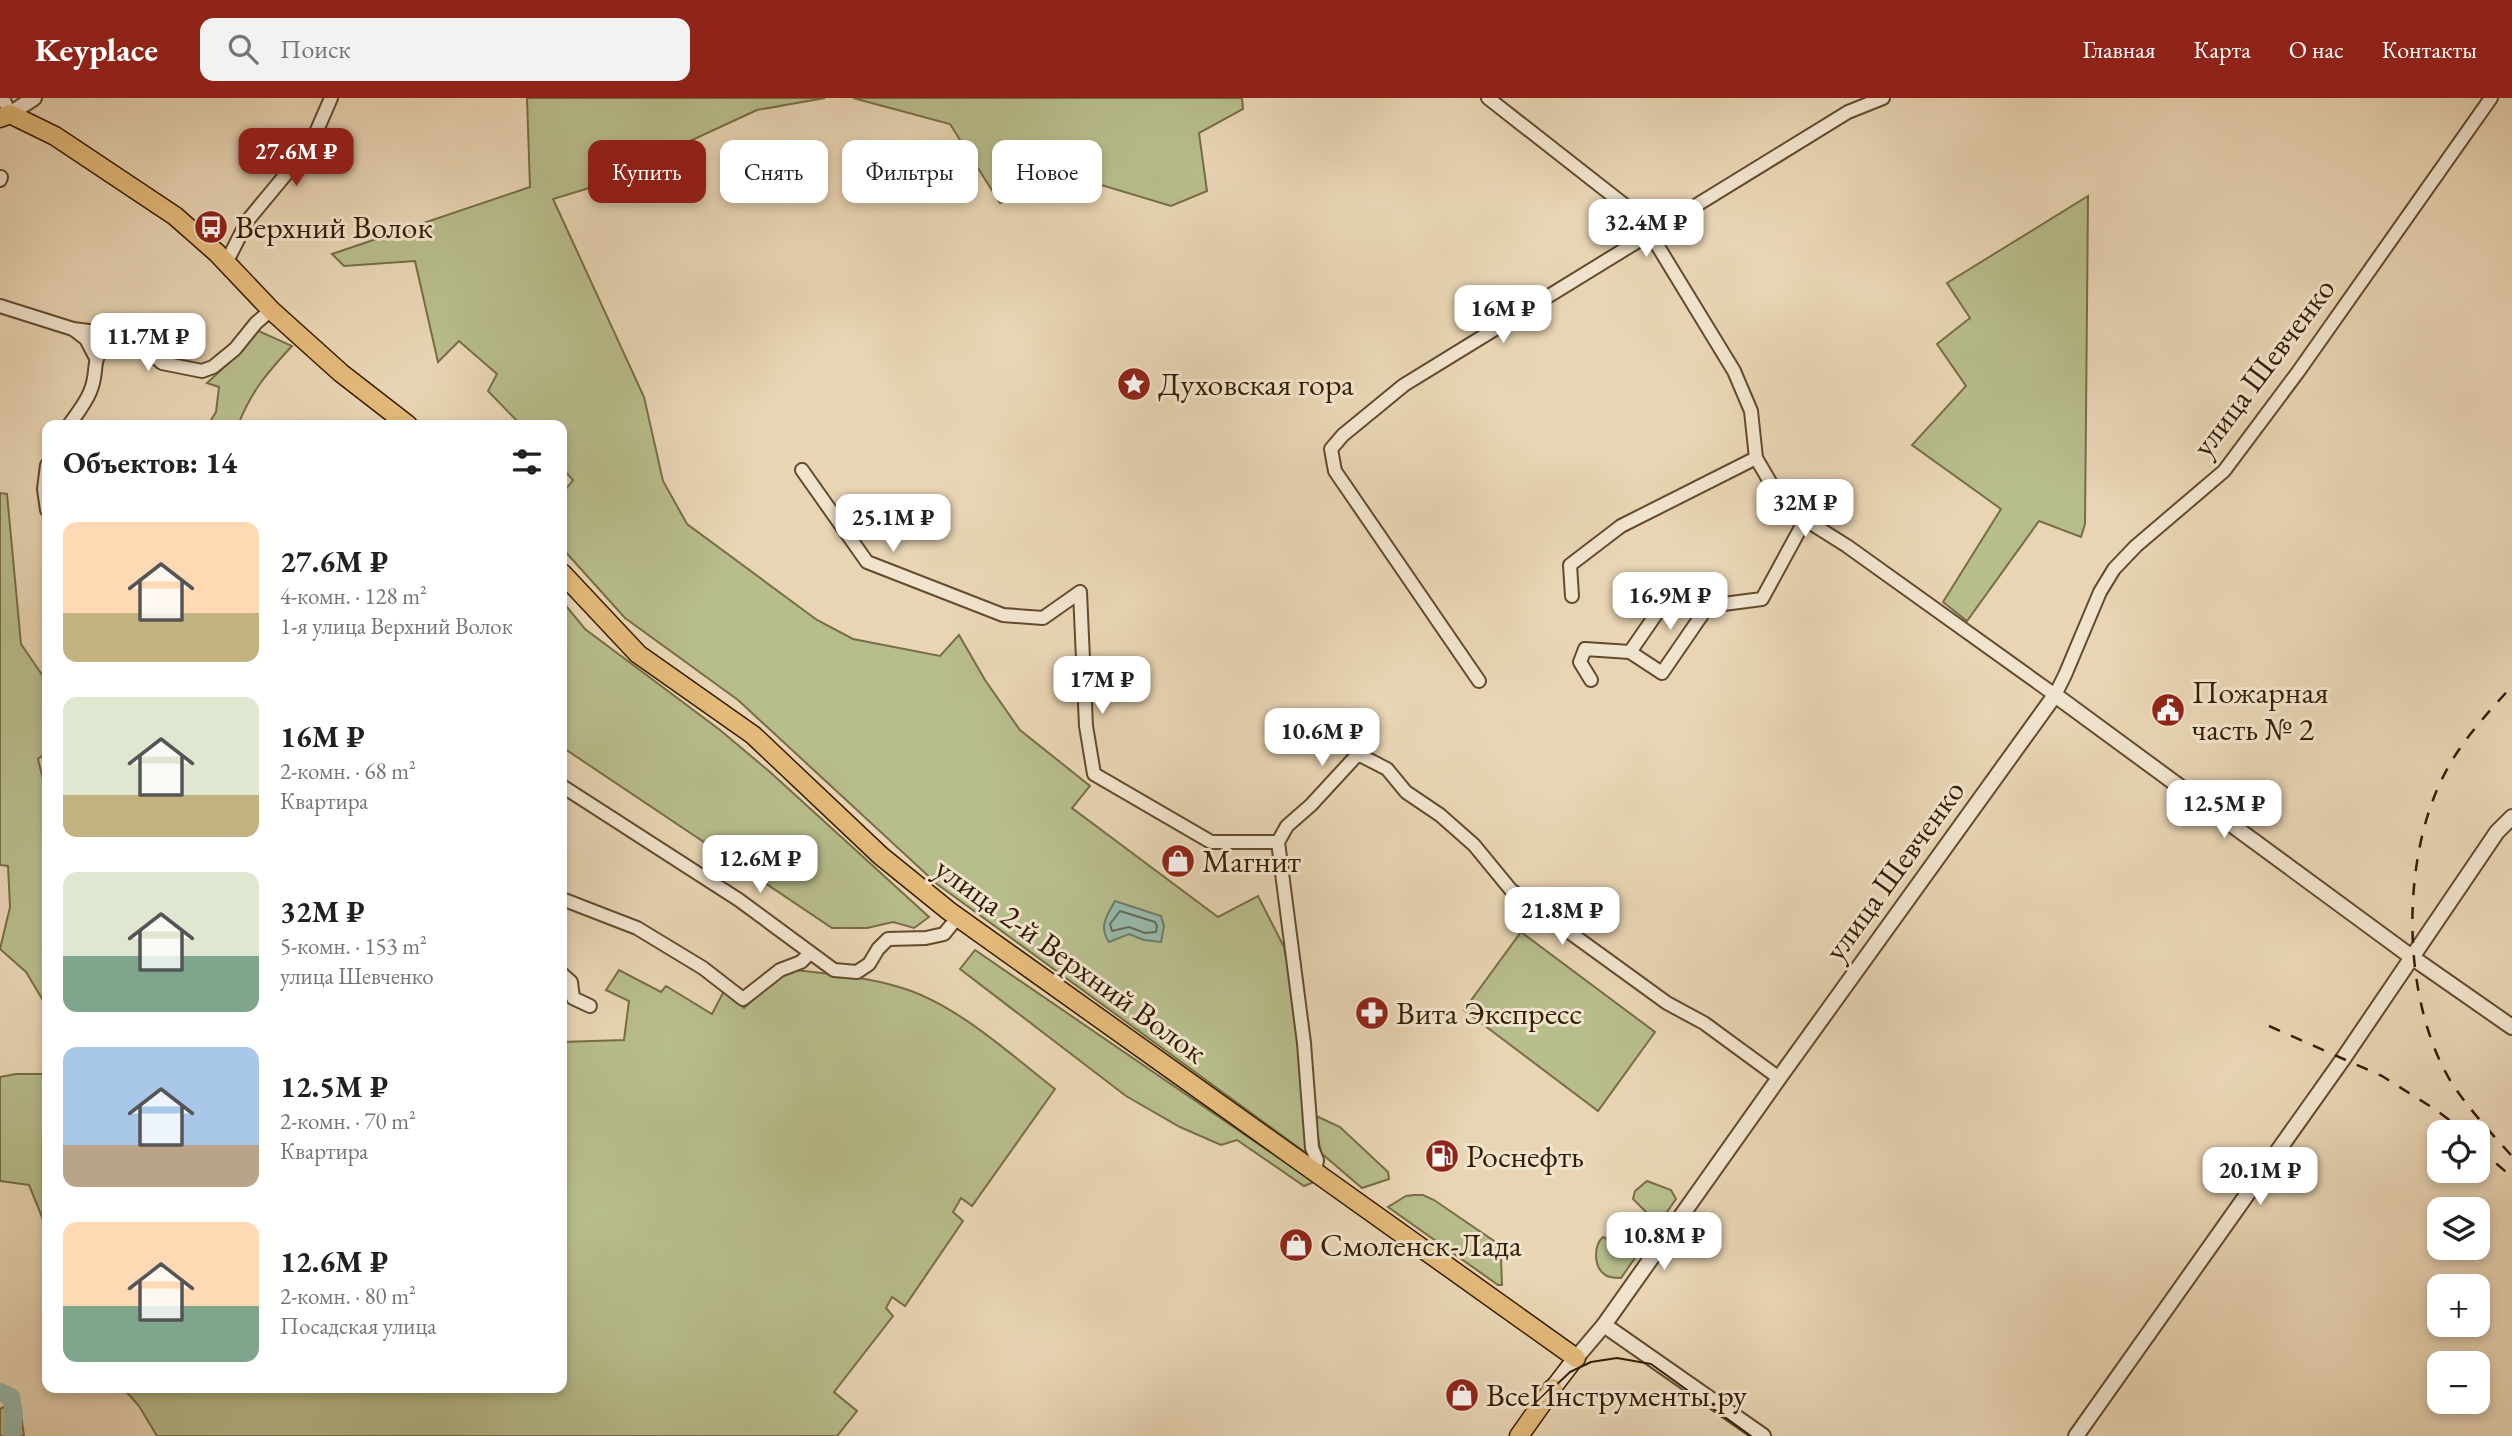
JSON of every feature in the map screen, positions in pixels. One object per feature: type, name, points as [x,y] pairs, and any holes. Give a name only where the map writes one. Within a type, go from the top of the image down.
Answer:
[{"type":"main road","points":[[4,110],[55,136],[175,216],[271,310],[341,373],[402,420]]},
{"type":"main road","name":"улица 2-й Верхний Волок","points":[[567,578],[638,654],[752,736],[881,856],[957,918],[1576,1358]]},
{"type":"main road","name":"улица Шевченко","points":[[1553,1388],[1576,1358]]},
{"type":"main road","points":[[1519,1436],[1553,1388]]},
{"type":"street","points":[[4,110],[34,98]]},
{"type":"street","points":[[226,263],[248,220],[311,144],[331,98]]},
{"type":"street","points":[[1488,98],[1631,210],[1651,235],[1734,371],[1751,411],[1756,458],[1790,510],[1847,546],[2413,958],[2512,1027]]},
{"type":"street","points":[[1479,681],[1335,471],[1331,449],[1342,435],[1404,385],[1848,112],[1883,98]]},
{"type":"street","name":"улица Шевченко","points":[[1576,1358],[1604,1325],[2054,695],[2100,592],[2114,569],[2136,546],[2224,471],[2298,372],[2491,98]]},
{"type":"street","points":[[0,306],[73,328],[136,341],[162,363],[202,371],[213,367],[235,349],[256,323],[271,310]]},
{"type":"street","points":[[73,328],[86,339],[96,358]]},
{"type":"street","points":[[72,420],[91,390],[96,358],[106,346],[120,337]]},
{"type":"street","points":[[1572,596],[1570,565],[1621,526],[1756,458]]},
{"type":"street","points":[[802,470],[867,562],[1003,615],[1043,618],[1080,592],[1086,726],[1094,774],[1211,842],[1278,842]]},
{"type":"street","points":[[1630,652],[1677,584],[1708,606],[1762,598],[1805,520]]},
{"type":"street","points":[[1591,680],[1580,662],[1586,649],[1630,652],[1662,673],[1708,606]]},
{"type":"street","points":[[1315,1172],[1317,1160],[1312,1148],[1304,1043],[1278,842],[1287,826],[1311,805],[1358,754],[1387,769],[1406,792],[1440,815],[1474,845],[1511,890],[1667,1003],[1704,1023],[1779,1078]]},
{"type":"street","points":[[567,789],[739,900],[834,970],[857,972],[869,964],[878,948],[888,939],[926,938],[944,933],[957,918]]},
{"type":"street","points":[[2076,1436],[2413,958],[2497,832],[2512,817]]},
{"type":"street","points":[[567,901],[637,928],[703,968],[743,999],[780,970],[801,962],[809,954]]},
{"type":"street","points":[[567,978],[571,982],[573,998],[590,1006]]},
{"type":"street","points":[[1604,1325],[1763,1436]]},
{"type":"green space","points":[[527,98],[825,98],[757,110],[692,140],[588,140],[588,188],[553,199],[644,397],[663,481],[687,524],[817,620],[853,639],[940,656],[959,635],[985,680],[1020,730],[1090,786],[1072,808],[1218,917],[1258,896],[1284,947],[1296,1007],[1306,1153],[937,884],[738,700],[625,618],[567,554],[567,488],[573,480],[567,473],[567,420],[516,420],[488,391],[497,374],[459,341],[438,362],[415,261],[344,266],[332,254],[530,187]]},
{"type":"green space","points":[[853,98],[1242,98],[1243,109],[1199,133],[1207,191],[1171,206],[1102,185],[1102,140],[992,140],[992,190],[978,168],[978,140],[960,140],[950,124]]},
{"type":"green space","points":[[2088,196],[2085,524],[2081,537],[2039,521],[1967,621],[1943,602],[2001,509],[1912,445],[1966,386],[1937,344],[1970,318],[1947,283]]},
{"type":"green space","points":[[254,329],[292,346],[261,382],[240,420],[211,420],[216,412],[219,387],[207,383],[244,349]]},
{"type":"green space","points":[[0,493],[7,494],[21,644],[42,675],[42,756],[38,759],[42,775],[42,999],[26,972],[0,949],[10,907],[8,866],[0,865]]},
{"type":"green space","points":[[567,607],[585,629],[720,730],[770,772],[929,917],[914,928],[893,922],[867,928],[832,928],[567,750]]},
{"type":"green space","points":[[1521,932],[1655,1032],[1598,1111],[1464,1010]]},
{"type":"green space","points":[[975,950],[1314,1182],[1304,1186],[1237,1140],[1221,1145],[1180,1127],[1126,1096],[960,969]]},
{"type":"green space","points":[[787,969],[872,980],[899,987],[941,1005],[981,1030],[1055,1089],[972,1206],[961,1198],[953,1212],[963,1221],[905,1306],[892,1297],[886,1308],[893,1316],[834,1392],[857,1411],[837,1436],[157,1436],[139,1406],[127,1393],[567,1393],[567,1042],[624,1040],[629,1001],[606,990],[619,970],[661,992],[666,986],[712,1014],[724,991],[744,1008]]},
{"type":"green space","points":[[42,1074],[42,1217],[29,1185],[0,1181],[0,1077]]},
{"type":"green space","points":[[1314,1115],[1340,1127],[1388,1172],[1389,1179],[1362,1188],[1321,1153]]},
{"type":"green space","points":[[1647,1181],[1671,1190],[1676,1199],[1621,1278],[1608,1276],[1598,1266],[1598,1245],[1603,1237],[1620,1245],[1633,1224],[1645,1232],[1653,1219],[1633,1199],[1635,1191]]},
{"type":"green space","points":[[1423,1195],[1434,1200],[1494,1241],[1501,1258],[1502,1285],[1498,1285],[1388,1207],[1406,1196]]},
{"type":"green space","points":[[19,1399],[24,1436],[0,1436],[0,1409]]},
{"type":"water","points":[[1115,901],[1161,916],[1164,926],[1161,942],[1144,940],[1129,934],[1109,942],[1104,926]]},
{"type":"waterway","points":[[0,1392],[11,1397],[14,1413],[12,1436]]},
{"type":"tram line","points":[[1553,1388],[1570,1372],[1591,1362],[1617,1358],[1651,1364],[1751,1436]]},
{"type":"railway","points":[[2511,1155],[2480,1121],[2453,1085],[2436,1052],[2423,1014],[2412,931],[2420,848],[2430,809],[2444,775],[2458,751],[2512,686]]},
{"type":"railway","points":[[2269,1026],[2382,1076],[2450,1120]]},
{"type":"railway","points":[[2490,1158],[2512,1177]]},
{"type":"place","name":"Верхний Волок","points":[[211,227]]},
{"type":"place","name":"Духовская гора","points":[[1134,384]]},
{"type":"place","name":"Пожарная часть № 2","points":[[2168,710]]},
{"type":"place","name":"Магнит","points":[[1178,861]]},
{"type":"place","name":"Вита Экспресс","points":[[1372,1013]]},
{"type":"place","name":"Роснефть","points":[[1442,1156]]},
{"type":"place","name":"Смоленск-Лада","points":[[1296,1245]]},
{"type":"place","name":"ВсеИнструменты.ру","points":[[1462,1395]]}]
